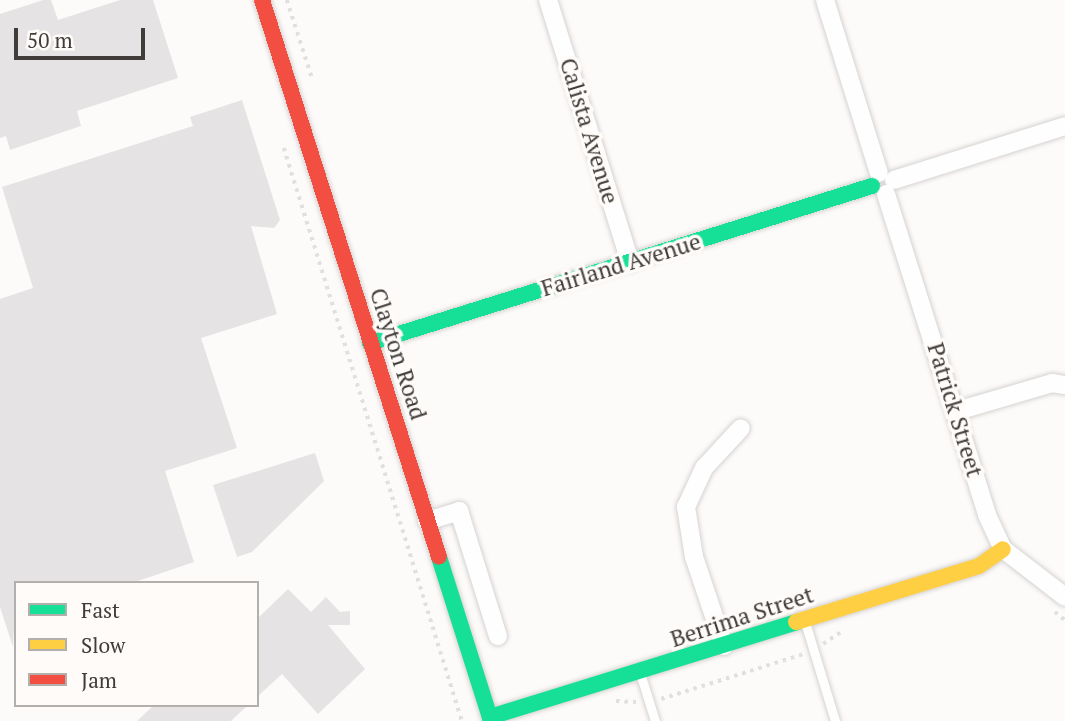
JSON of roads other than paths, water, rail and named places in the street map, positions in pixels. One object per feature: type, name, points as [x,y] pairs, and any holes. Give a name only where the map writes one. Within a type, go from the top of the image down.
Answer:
[{"type":"street","name":"Clayton Road","points":[[262,0],[490,719]]},
{"type":"street","name":"Calista Avenue","points":[[548,0],[630,262]]},
{"type":"street","name":"Patrick Street","points":[[825,0],[957,411],[987,515],[1003,549],[1065,597]]},
{"type":"street","name":"Fairland Avenue","points":[[370,344],[1065,126]]},
{"type":"street","points":[[957,411],[1052,383],[1065,385]]},
{"type":"street","points":[[724,646],[694,557],[686,507],[704,468],[741,428]]},
{"type":"street","points":[[427,521],[458,511],[498,636]]},
{"type":"street","name":"Berrima Street","points":[[490,719],[979,566],[1003,549]]},
{"type":"lane","points":[[804,621],[835,721]]},
{"type":"lane","points":[[640,673],[656,721]]}]
